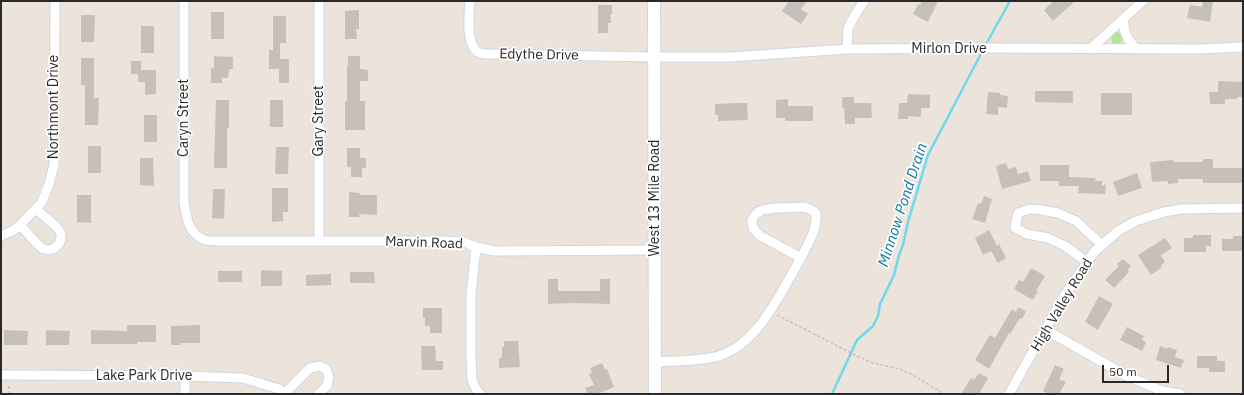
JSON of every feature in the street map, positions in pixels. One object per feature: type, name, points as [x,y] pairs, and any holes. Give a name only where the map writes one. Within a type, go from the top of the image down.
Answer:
[{"type":"street","name":"Northmont Drive","points":[[1,236],[14,230],[42,202],[54,165],[55,1]]},
{"type":"street","name":"Caryn Street","points":[[184,1],[184,201],[186,218],[194,233]]},
{"type":"street","name":"Gary Street","points":[[319,1],[319,241]]},
{"type":"street","name":"Edythe Drive","points":[[470,1],[469,34],[474,47],[480,53],[654,57]]},
{"type":"street","name":"West 13 Mile Road","points":[[654,1],[656,394]]},
{"type":"street","points":[[847,49],[848,28],[854,15],[864,1]]},
{"type":"street","points":[[1090,50],[1143,1]]},
{"type":"street","points":[[1124,18],[1124,33],[1127,40],[1137,49]]},
{"type":"street","name":"Mirlon Drive","points":[[654,57],[731,57],[847,49],[996,48],[1090,50],[1243,47]]},
{"type":"street","points":[[655,362],[711,358],[734,350],[754,333],[770,311],[801,258],[816,226],[817,220],[816,213],[810,209],[804,208],[781,208],[763,210],[757,213],[752,221],[753,228],[759,235],[801,258]]},
{"type":"street","points":[[1087,262],[1065,246],[1048,238],[1027,234],[1015,228],[1018,213],[1030,208],[1058,214],[1076,221],[1102,245]]},
{"type":"street","name":"High Valley Road","points":[[1010,394],[1064,296],[1094,252],[1118,231],[1136,221],[1156,214],[1182,209],[1243,208]]},
{"type":"street","points":[[20,225],[41,247],[49,250],[57,247],[61,239],[60,231],[36,209]]},
{"type":"street","name":"Marvin Road","points":[[194,233],[205,240],[218,241],[443,241],[464,242],[476,247],[494,250],[655,250]]},
{"type":"street","points":[[476,247],[470,294],[470,358],[472,380],[480,394]]},
{"type":"street","points":[[1046,330],[1127,376],[1162,391],[1180,394]]},
{"type":"street","name":"Lake Park Drive","points":[[1,375],[185,376],[243,378],[279,389],[284,394],[310,368],[320,366],[326,369],[329,377],[327,386],[318,394]]},
{"type":"street","points":[[185,376],[185,394]]},
{"type":"path","points":[[770,311],[859,357],[900,369],[914,375],[944,394]]},
{"type":"green space","points":[[1115,32],[1119,32],[1123,38],[1119,44],[1115,44],[1111,40],[1111,36]]},
{"type":"building","points":[[789,1],[807,1],[801,9],[808,14],[801,24],[782,11]]},
{"type":"building","points":[[922,1],[938,1],[928,22],[913,14],[918,4],[920,5]]},
{"type":"building","points":[[1054,1],[1075,1],[1053,21],[1044,10]]},
{"type":"building","points":[[1203,1],[1213,1],[1210,22],[1187,18],[1190,5],[1202,7]]},
{"type":"building","points":[[598,5],[612,5],[612,15],[610,15],[611,23],[608,23],[608,33],[598,33]]},
{"type":"building","points":[[359,10],[359,29],[356,29],[357,39],[345,39],[345,11]]},
{"type":"building","points":[[211,12],[224,12],[224,39],[211,39]]},
{"type":"building","points":[[81,15],[95,15],[94,42],[81,42]]},
{"type":"building","points":[[273,16],[286,16],[286,43],[280,43],[280,59],[289,59],[289,83],[279,83],[279,69],[269,69],[269,50],[273,50]]},
{"type":"building","points":[[141,26],[154,26],[154,53],[141,53]]},
{"type":"building","points":[[214,56],[233,57],[233,69],[229,69],[228,78],[222,78],[222,83],[211,83],[211,68],[214,69]]},
{"type":"building","points":[[348,56],[360,56],[360,69],[368,70],[368,81],[360,81],[360,101],[365,101],[365,130],[345,130]]},
{"type":"building","points":[[81,58],[94,58],[94,98],[99,98],[98,125],[85,125],[85,85],[81,85]]},
{"type":"building","points":[[131,61],[141,61],[141,70],[156,70],[156,94],[145,95],[145,82],[138,82],[138,74],[131,74]]},
{"type":"building","points":[[1218,81],[1243,82],[1243,97],[1237,97],[1237,99],[1225,99],[1225,104],[1210,104],[1209,92],[1218,92]]},
{"type":"building","points":[[1035,91],[1073,91],[1073,103],[1035,102]]},
{"type":"building","points":[[988,92],[1000,93],[1000,95],[1008,96],[1007,108],[998,107],[998,115],[986,114]]},
{"type":"building","points":[[1101,93],[1132,93],[1132,115],[1101,115]]},
{"type":"building","points":[[908,94],[930,95],[930,108],[921,108],[921,117],[908,116],[908,119],[898,119],[899,103],[907,103]]},
{"type":"building","points":[[842,97],[854,97],[854,103],[871,103],[872,118],[855,118],[855,124],[845,124],[844,108],[842,108]]},
{"type":"building","points":[[788,99],[788,106],[813,106],[813,121],[785,121],[785,118],[776,118],[776,100]]},
{"type":"building","points":[[216,100],[229,100],[227,168],[214,168]]},
{"type":"building","points":[[270,100],[283,100],[283,127],[270,127]]},
{"type":"building","points":[[747,103],[748,120],[718,121],[718,115],[715,115],[715,104]]},
{"type":"building","points":[[144,115],[157,115],[157,142],[144,142]]},
{"type":"building","points":[[88,146],[101,146],[101,173],[88,173]]},
{"type":"building","points":[[276,147],[289,147],[288,174],[275,174]]},
{"type":"building","points":[[347,148],[360,148],[360,158],[366,158],[366,168],[362,168],[362,177],[351,177],[351,167],[347,167]]},
{"type":"building","points":[[140,158],[153,158],[154,186],[140,185]]},
{"type":"building","points":[[1203,159],[1213,159],[1213,168],[1243,168],[1243,183],[1203,183],[1203,179],[1178,179],[1178,183],[1168,184],[1168,181],[1152,182],[1150,162],[1173,160],[1174,162],[1203,162]]},
{"type":"building","points":[[1006,163],[1008,169],[1016,167],[1018,174],[1028,171],[1031,181],[1002,189],[996,166]]},
{"type":"building","points":[[1040,165],[1069,165],[1069,177],[1096,178],[1095,181],[1102,181],[1102,186],[1106,184],[1105,194],[1078,193],[1079,186],[1059,186],[1059,181],[1040,181]]},
{"type":"building","points":[[1137,173],[1142,188],[1118,196],[1113,182]]},
{"type":"building","points":[[272,188],[288,188],[288,212],[283,212],[283,221],[272,222]]},
{"type":"building","points":[[213,189],[225,189],[224,219],[212,218]]},
{"type":"building","points":[[349,192],[360,193],[360,195],[377,195],[377,215],[359,214],[360,217],[349,217]]},
{"type":"building","points":[[77,195],[91,195],[91,223],[77,222]]},
{"type":"building","points":[[984,196],[992,199],[985,223],[972,219],[978,203],[981,204]]},
{"type":"building","points":[[989,230],[997,246],[999,244],[1006,258],[998,263],[991,251],[983,255],[975,238]]},
{"type":"building","points":[[1193,235],[1211,235],[1211,246],[1206,246],[1206,252],[1184,252],[1184,238],[1193,238]]},
{"type":"building","points":[[1233,236],[1243,236],[1242,251],[1222,251],[1222,239],[1233,239]]},
{"type":"building","points":[[1165,238],[1172,248],[1161,255],[1165,262],[1161,265],[1162,267],[1151,275],[1138,255]]},
{"type":"building","points":[[1123,259],[1131,266],[1127,270],[1129,272],[1114,288],[1105,280],[1119,266],[1117,264]]},
{"type":"building","points":[[1031,268],[1045,276],[1036,291],[1038,291],[1033,300],[1014,289],[1019,280],[1023,282]]},
{"type":"building","points":[[261,270],[282,271],[282,286],[261,286]]},
{"type":"building","points":[[218,271],[242,271],[242,282],[218,282]]},
{"type":"building","points":[[350,272],[374,272],[375,283],[350,283]]},
{"type":"building","points":[[331,274],[331,285],[306,286],[306,275]]},
{"type":"building","points":[[548,279],[558,279],[558,291],[600,291],[600,279],[610,279],[610,304],[548,304]]},
{"type":"building","points":[[1099,296],[1113,304],[1098,330],[1085,322]]},
{"type":"building","points":[[1018,307],[1026,311],[1022,319],[1020,318],[1010,334],[1009,333],[989,369],[975,360],[990,335],[995,338],[1012,309],[1016,312]]},
{"type":"building","points":[[423,308],[442,308],[442,333],[430,333],[430,326],[425,326]]},
{"type":"building","points":[[127,325],[156,325],[156,342],[137,342],[137,344],[91,344],[91,330],[127,331]]},
{"type":"building","points":[[200,325],[200,343],[181,343],[181,345],[171,345],[171,326]]},
{"type":"building","points":[[1127,327],[1144,336],[1142,340],[1146,342],[1142,351],[1120,340]]},
{"type":"building","points":[[4,330],[28,331],[27,345],[4,345]]},
{"type":"building","points":[[46,330],[70,331],[69,345],[46,345]]},
{"type":"building","points":[[504,341],[518,341],[520,367],[499,368],[499,358],[502,358],[502,347],[504,347]]},
{"type":"building","points":[[421,346],[435,346],[436,361],[443,361],[443,370],[422,370]]},
{"type":"building","points":[[1160,346],[1167,349],[1168,347],[1177,350],[1175,357],[1184,360],[1181,368],[1156,360]]},
{"type":"building","points":[[1197,356],[1217,356],[1217,361],[1225,361],[1225,372],[1209,372],[1209,368],[1197,368]]},
{"type":"building","points":[[602,363],[605,370],[607,369],[614,387],[597,394],[588,394],[585,388],[594,385],[589,374],[592,373],[590,368]]},
{"type":"building","points":[[1055,365],[1064,369],[1059,379],[1066,382],[1059,394],[1049,394],[1043,391]]},
{"type":"building","points":[[979,373],[988,378],[979,394],[961,394],[971,378],[974,380]]},
{"type":"waterway","name":"Minnow Pond Drain","points":[[985,46],[1010,1]]},
{"type":"waterway","name":"Minnow Pond Drain","points":[[832,394],[857,340],[873,326],[878,316],[880,304],[894,275],[928,155],[983,50]]}]
